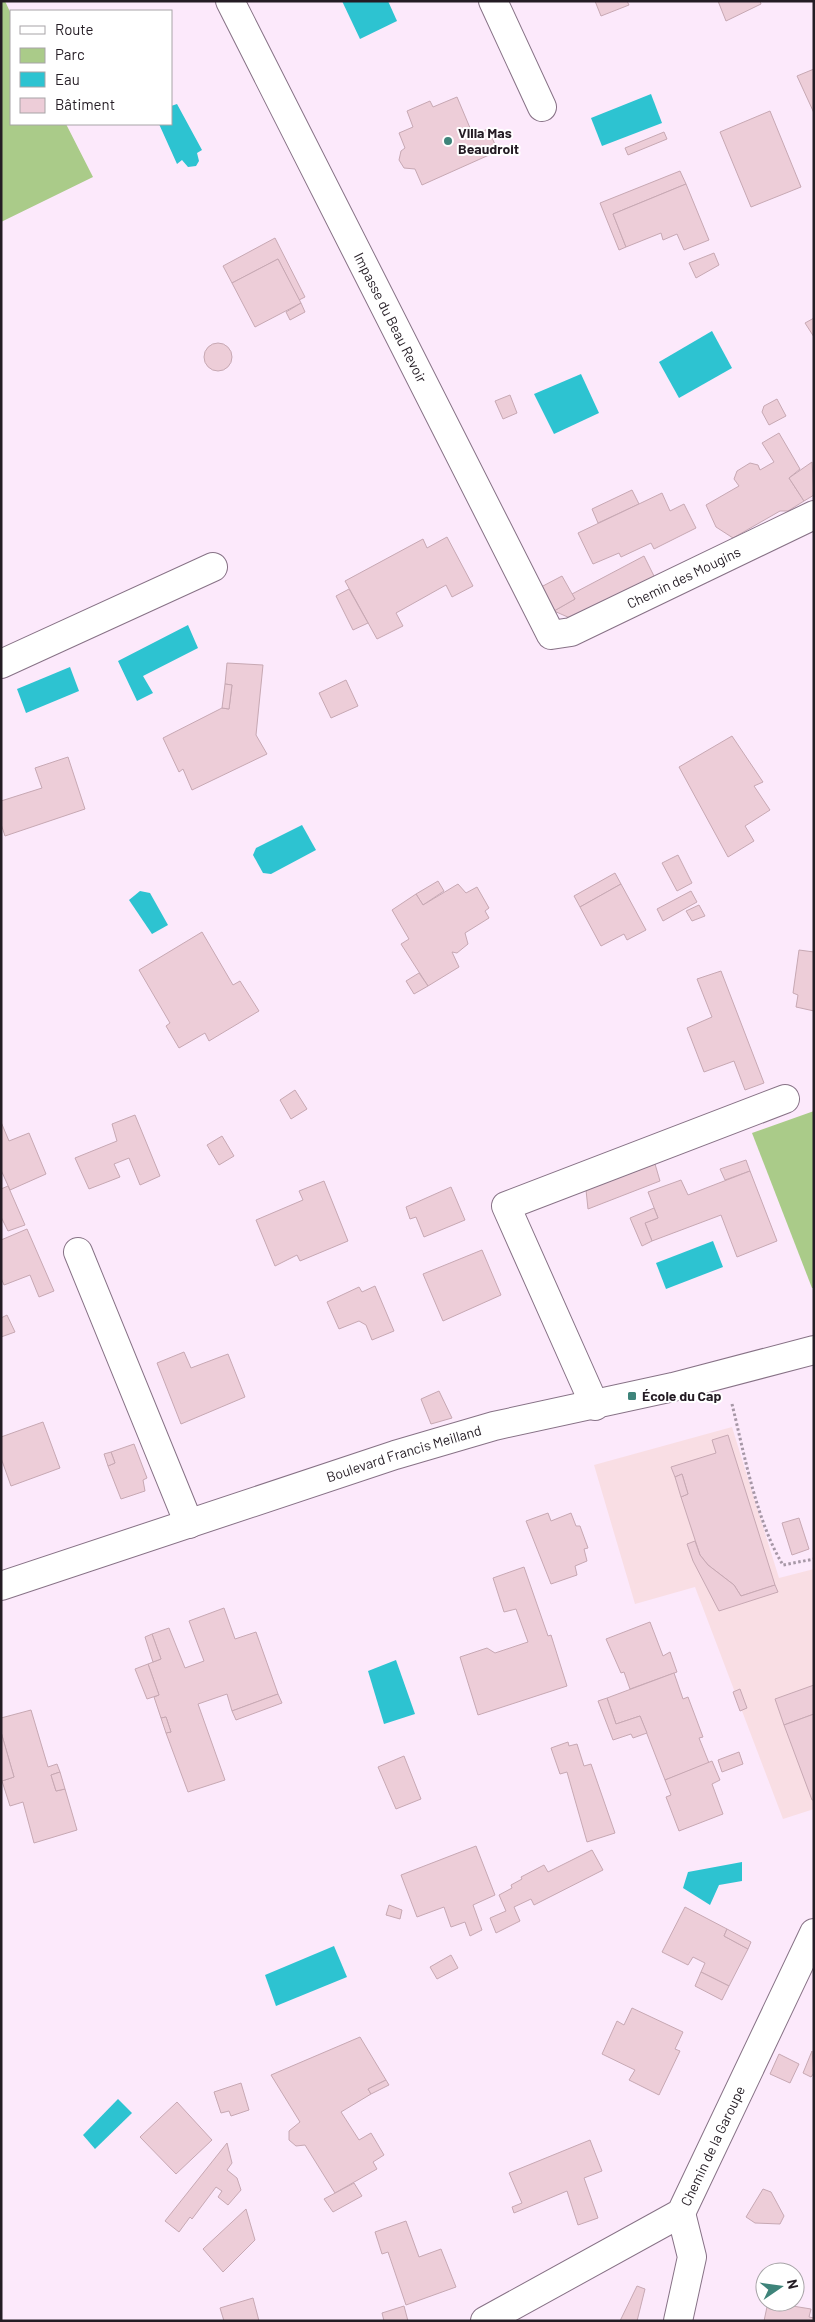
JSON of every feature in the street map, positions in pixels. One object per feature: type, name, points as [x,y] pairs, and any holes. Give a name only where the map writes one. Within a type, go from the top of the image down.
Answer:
[{"type":"street","name":"Impasse du Beau Revoir","points":[[230,1],[552,635]]},
{"type":"street","points":[[493,1],[542,107]]},
{"type":"street","name":"Chemin des Mougins","points":[[552,635],[572,632],[814,515]]},
{"type":"street","points":[[1,664],[214,567]]},
{"type":"street","points":[[595,1406],[506,1206],[786,1099]]},
{"type":"street","points":[[78,1252],[189,1524]]},
{"type":"street","name":"Boulevard Francis Meilland","points":[[1,1586],[395,1455],[485,1428],[595,1406],[814,1350]]},
{"type":"street","name":"Chemin de la Garoupe","points":[[485,2321],[681,2214],[814,1932]]},
{"type":"street","points":[[678,2321],[692,2257],[681,2214]]},
{"type":"path","points":[[724,1374],[745,1458],[772,1548],[783,1565],[814,1559]]},
{"type":"shaded area","points":[[732,1427],[779,1578],[814,1569],[814,1809],[783,1819],[695,1587],[635,1604],[594,1465]]},
{"type":"green space","points":[[1,1],[5,1],[10,12],[10,125],[67,125],[93,177],[1,222]]},
{"type":"green space","points":[[814,1111],[814,1288],[812,1288],[752,1133]]},
{"type":"water","points":[[342,1],[388,1],[397,21],[360,39]]},
{"type":"water","points":[[651,94],[662,123],[602,146],[591,118]]},
{"type":"water","points":[[177,104],[202,150],[197,153],[199,161],[196,166],[188,167],[182,160],[177,164],[159,125],[172,125],[172,106]]},
{"type":"water","points":[[712,331],[732,368],[679,398],[659,362]]},
{"type":"water","points":[[581,374],[599,413],[554,434],[534,394]]},
{"type":"water","points":[[188,625],[198,648],[143,676],[153,693],[137,701],[118,661]]},
{"type":"water","points":[[70,667],[79,691],[26,713],[17,689]]},
{"type":"water","points":[[302,825],[316,850],[271,874],[263,873],[253,855],[256,848]]},
{"type":"water","points":[[140,891],[150,893],[168,925],[152,934],[129,900]]},
{"type":"water","points":[[713,1241],[723,1267],[666,1289],[656,1263]]},
{"type":"water","points":[[396,1660],[415,1714],[384,1724],[368,1671]]},
{"type":"water","points":[[742,1862],[742,1881],[719,1885],[710,1905],[683,1888],[688,1872]]},
{"type":"water","points":[[334,1946],[347,1977],[276,2006],[265,1975]]},
{"type":"water","points":[[118,2099],[132,2113],[95,2149],[83,2135]]},
{"type":"building","points":[[595,1],[627,1],[629,5],[601,16]]},
{"type":"building","points":[[718,1],[760,1],[761,4],[726,21]]},
{"type":"building","points":[[814,69],[814,113],[797,76]]},
{"type":"building","name":"Villa Mas Beaudroit","points":[[457,97],[473,135],[488,129],[498,151],[422,185],[415,169],[404,168],[399,160],[401,151],[405,148],[399,133],[413,127],[407,111],[430,101],[433,107]]},
{"type":"building","points":[[770,111],[801,187],[751,207],[720,132]]},
{"type":"building","points":[[664,132],[667,139],[628,155],[625,148]]},
{"type":"building","points":[[680,171],[686,184],[613,214],[626,247],[619,250],[600,203]]},
{"type":"building","points":[[686,184],[709,240],[684,250],[677,234],[663,240],[661,233],[626,247],[613,214]]},
{"type":"building","points":[[275,238],[305,297],[299,300],[278,259],[232,283],[223,266]]},
{"type":"building","points":[[714,253],[719,265],[696,278],[689,263]]},
{"type":"building","points":[[278,259],[301,303],[255,327],[232,283]]},
{"type":"building","points":[[301,303],[305,312],[290,320],[286,312]]},
{"type":"building","points":[[814,318],[814,337],[805,323]]},
{"type":"building","points":[[218,343],[228,347],[232,357],[228,367],[218,371],[208,367],[204,357],[208,347]]},
{"type":"building","points":[[510,395],[517,413],[503,419],[495,401]]},
{"type":"building","points":[[777,399],[786,416],[769,425],[762,412],[764,406]]},
{"type":"building","points":[[779,433],[800,469],[789,478],[804,501],[788,511],[780,511],[733,538],[716,527],[706,505],[739,486],[734,479],[737,471],[750,463],[758,465],[760,470],[774,462],[762,443]]},
{"type":"building","points":[[812,462],[814,495],[804,501],[789,478]]},
{"type":"building","points":[[632,490],[639,504],[598,523],[592,509]]},
{"type":"building","points":[[662,493],[670,511],[684,504],[696,528],[654,549],[651,543],[621,557],[619,553],[593,564],[578,533]]},
{"type":"building","points":[[447,537],[473,586],[452,597],[446,585],[396,613],[403,626],[377,639],[345,581],[423,539],[427,548]]},
{"type":"building","points":[[644,556],[655,578],[570,618],[554,611],[575,599],[572,594]]},
{"type":"building","points":[[562,576],[575,599],[554,611],[541,587]]},
{"type":"building","points":[[349,589],[368,623],[353,630],[336,596]]},
{"type":"building","points":[[227,663],[263,665],[256,735],[267,754],[192,790],[183,769],[179,772],[163,738],[222,708],[229,709],[232,685],[225,684]]},
{"type":"building","points":[[346,680],[358,706],[331,718],[319,693]]},
{"type":"building","points":[[225,684],[232,685],[229,709],[222,708]]},
{"type":"building","points":[[732,736],[763,782],[754,786],[770,810],[745,826],[754,841],[728,857],[679,767]]},
{"type":"building","points":[[68,757],[85,809],[5,836],[1,824],[1,801],[42,788],[35,768]]},
{"type":"building","points":[[678,855],[692,883],[677,891],[662,863]]},
{"type":"building","points":[[615,873],[621,884],[580,907],[574,896]]},
{"type":"building","points":[[438,881],[444,891],[423,905],[416,894]]},
{"type":"building","points":[[458,884],[466,893],[477,887],[489,908],[485,911],[489,918],[465,933],[468,944],[457,953],[452,952],[459,967],[428,986],[401,944],[409,939],[392,910],[416,894],[423,905]]},
{"type":"building","points":[[621,884],[646,930],[627,940],[624,934],[601,946],[580,907]]},
{"type":"building","points":[[691,891],[697,902],[663,921],[657,909]]},
{"type":"building","points":[[699,905],[705,916],[692,921],[686,911]]},
{"type":"building","points":[[202,932],[233,985],[240,981],[259,1011],[209,1041],[205,1033],[179,1048],[166,1026],[170,1023],[139,970]]},
{"type":"building","points":[[799,950],[814,952],[814,1011],[796,1007],[798,995],[793,993]]},
{"type":"building","points":[[721,971],[764,1083],[745,1090],[734,1061],[704,1072],[687,1028],[712,1017],[697,979]]},
{"type":"building","points":[[419,973],[428,986],[414,994],[406,981]]},
{"type":"building","points":[[295,1090],[307,1109],[291,1119],[280,1100]]},
{"type":"building","points":[[135,1115],[160,1176],[140,1185],[129,1158],[114,1164],[120,1177],[89,1189],[75,1158],[117,1141],[112,1124]]},
{"type":"building","points":[[1,1122],[9,1141],[29,1133],[46,1174],[10,1190],[1,1170]]},
{"type":"building","points":[[222,1136],[234,1156],[219,1165],[207,1145]]},
{"type":"building","points":[[746,1160],[750,1171],[725,1180],[720,1169]]},
{"type":"building","points":[[655,1164],[660,1181],[588,1209],[586,1190]]},
{"type":"building","points":[[750,1171],[777,1241],[737,1257],[721,1215],[652,1241],[645,1223],[658,1218],[648,1192],[681,1180],[688,1195]]},
{"type":"building","points":[[324,1181],[348,1241],[300,1261],[297,1255],[275,1266],[256,1220],[303,1200],[299,1191]]},
{"type":"building","points":[[8,1186],[25,1225],[8,1231],[1,1217],[1,1189]]},
{"type":"building","points":[[451,1187],[465,1220],[424,1237],[416,1217],[410,1219],[406,1207]]},
{"type":"building","points":[[654,1208],[658,1218],[645,1223],[652,1241],[642,1246],[630,1218]]},
{"type":"building","points":[[27,1229],[54,1291],[39,1297],[30,1275],[4,1285],[1,1278],[1,1240]]},
{"type":"building","points":[[482,1250],[501,1295],[443,1321],[423,1274]]},
{"type":"building","points":[[375,1286],[394,1331],[372,1340],[366,1325],[359,1321],[339,1329],[327,1302],[359,1287],[362,1292]]},
{"type":"building","points":[[7,1315],[15,1332],[1,1337],[1,1318]]},
{"type":"building","points":[[184,1352],[191,1368],[228,1354],[245,1397],[181,1424],[157,1363]]},
{"type":"building","points":[[439,1391],[452,1418],[431,1424],[421,1399]]},
{"type":"building","points":[[43,1422],[60,1468],[11,1486],[1,1458],[1,1437]]},
{"type":"building","points":[[728,1435],[775,1585],[741,1596],[734,1585],[708,1565],[700,1555],[681,1497],[688,1494],[682,1474],[675,1477],[671,1467],[716,1453],[712,1440]]},
{"type":"building","points":[[134,1444],[147,1478],[143,1480],[145,1491],[121,1499],[108,1466],[115,1463],[111,1452]]},
{"type":"building","points":[[111,1452],[115,1463],[108,1466],[104,1454]]},
{"type":"building","points":[[682,1474],[688,1494],[681,1497],[675,1477]]},
{"type":"building","points":[[548,1513],[551,1521],[571,1513],[576,1526],[580,1526],[588,1548],[584,1549],[587,1561],[575,1566],[577,1575],[551,1584],[526,1521]]},
{"type":"building","points":[[799,1518],[809,1549],[792,1555],[782,1523]]},
{"type":"building","points":[[695,1541],[700,1555],[708,1565],[734,1585],[741,1596],[775,1585],[778,1592],[719,1611],[693,1561],[687,1544]]},
{"type":"building","points":[[524,1567],[548,1636],[551,1635],[567,1686],[478,1715],[460,1657],[487,1648],[495,1653],[528,1642],[516,1609],[504,1612],[493,1578]]},
{"type":"building","points":[[224,1608],[235,1639],[256,1632],[278,1694],[232,1711],[227,1694],[198,1704],[225,1780],[188,1792],[166,1733],[171,1732],[166,1717],[161,1718],[154,1697],[159,1695],[148,1664],[161,1659],[152,1634],[169,1628],[185,1668],[204,1661],[189,1621]]},
{"type":"building","points":[[650,1622],[663,1656],[670,1652],[677,1672],[630,1689],[624,1672],[621,1673],[606,1639]]},
{"type":"building","points":[[152,1634],[161,1659],[153,1662],[145,1637]]},
{"type":"building","points":[[148,1664],[159,1695],[147,1699],[135,1669]]},
{"type":"building","points":[[674,1673],[683,1699],[688,1697],[703,1737],[699,1738],[709,1763],[665,1780],[640,1716],[616,1724],[607,1698]]},
{"type":"building","points":[[814,1685],[814,1714],[784,1725],[775,1699]]},
{"type":"building","points":[[740,1689],[747,1708],[740,1711],[733,1692]]},
{"type":"building","points":[[278,1694],[282,1703],[236,1720],[232,1711]]},
{"type":"building","points":[[607,1698],[616,1724],[640,1716],[647,1733],[633,1738],[631,1734],[613,1740],[598,1701]]},
{"type":"building","points":[[31,1710],[48,1767],[57,1764],[60,1772],[51,1775],[56,1791],[65,1789],[77,1830],[34,1843],[23,1802],[10,1806],[2,1781],[14,1777],[1,1732],[1,1718]]},
{"type":"building","points":[[814,1714],[814,1800],[812,1800],[784,1725]]},
{"type":"building","points":[[166,1717],[171,1732],[166,1733],[161,1718]]},
{"type":"building","points":[[1,1732],[14,1777],[2,1781],[1,1778]]},
{"type":"building","points":[[568,1742],[569,1746],[577,1744],[584,1766],[591,1764],[615,1833],[587,1842],[567,1772],[560,1774],[551,1748]]},
{"type":"building","points":[[739,1752],[743,1764],[722,1772],[718,1760]]},
{"type":"building","points":[[404,1756],[421,1799],[396,1809],[378,1767]]},
{"type":"building","points":[[712,1761],[720,1780],[712,1784],[723,1814],[679,1831],[666,1797],[671,1795],[665,1780]]},
{"type":"building","points":[[60,1772],[65,1789],[56,1791],[51,1775]]},
{"type":"building","points":[[476,1846],[495,1895],[473,1905],[482,1930],[470,1936],[465,1922],[451,1927],[444,1907],[417,1917],[401,1875]]},
{"type":"building","points":[[592,1850],[603,1870],[534,1905],[531,1899],[514,1907],[520,1921],[496,1933],[490,1918],[506,1911],[499,1895],[512,1888],[511,1885],[522,1879],[521,1877],[544,1865],[548,1872]]},
{"type":"building","points":[[389,1905],[402,1910],[400,1919],[386,1915]]},
{"type":"building","points":[[685,1907],[727,1929],[724,1936],[748,1949],[729,1986],[701,1972],[705,1963],[693,1957],[688,1965],[662,1952]]},
{"type":"building","points":[[727,1929],[751,1942],[748,1949],[724,1936]]},
{"type":"building","points":[[451,1955],[458,1968],[437,1979],[430,1967]]},
{"type":"building","points":[[701,1972],[729,1986],[722,2000],[695,1986]]},
{"type":"building","points":[[632,2008],[683,2032],[675,2049],[680,2051],[659,2095],[629,2080],[635,2070],[602,2054],[617,2021],[624,2025]]},
{"type":"building","points":[[360,2037],[386,2080],[368,2089],[371,2094],[341,2112],[359,2140],[371,2133],[384,2155],[373,2162],[377,2169],[335,2193],[305,2145],[296,2146],[289,2140],[289,2131],[300,2122],[271,2075]]},
{"type":"building","points":[[812,2051],[814,2073],[811,2077],[803,2073]]},
{"type":"building","points":[[779,2054],[799,2064],[790,2083],[770,2074]]},
{"type":"building","points":[[386,2080],[389,2085],[371,2094],[368,2089]]},
{"type":"building","points":[[241,2083],[249,2110],[231,2116],[229,2111],[221,2113],[214,2092]]},
{"type":"building","points":[[177,2102],[212,2140],[176,2174],[140,2137]]},
{"type":"building","points":[[590,2140],[602,2171],[584,2178],[598,2218],[578,2225],[567,2191],[514,2213],[512,2207],[522,2203],[509,2173]]},
{"type":"building","points":[[227,2143],[232,2163],[227,2170],[237,2178],[241,2190],[228,2205],[218,2197],[222,2191],[216,2187],[192,2219],[190,2217],[179,2232],[165,2221]]},
{"type":"building","points":[[354,2183],[362,2196],[333,2212],[324,2199]]},
{"type":"building","points":[[763,2189],[771,2192],[784,2216],[780,2224],[755,2223],[746,2217]]},
{"type":"building","points":[[246,2209],[255,2240],[223,2272],[203,2249]]},
{"type":"building","points":[[406,2221],[419,2257],[441,2249],[456,2287],[406,2305],[388,2252],[382,2254],[375,2232]]},
{"type":"building","points":[[637,2286],[645,2289],[637,2321],[620,2321]]},
{"type":"building","points":[[253,2298],[259,2321],[224,2321],[220,2308]]},
{"type":"building","points":[[404,2306],[408,2321],[384,2321],[382,2313]]},
{"type":"building","points":[[805,2308],[811,2309],[809,2317],[814,2318],[814,2321],[764,2321],[766,2312],[805,2312]]},
{"type":"place","name":"Villa Mas Beaudroit","points":[[448,141]]},
{"type":"place","name":"École du Cap","points":[[632,1396]]}]
